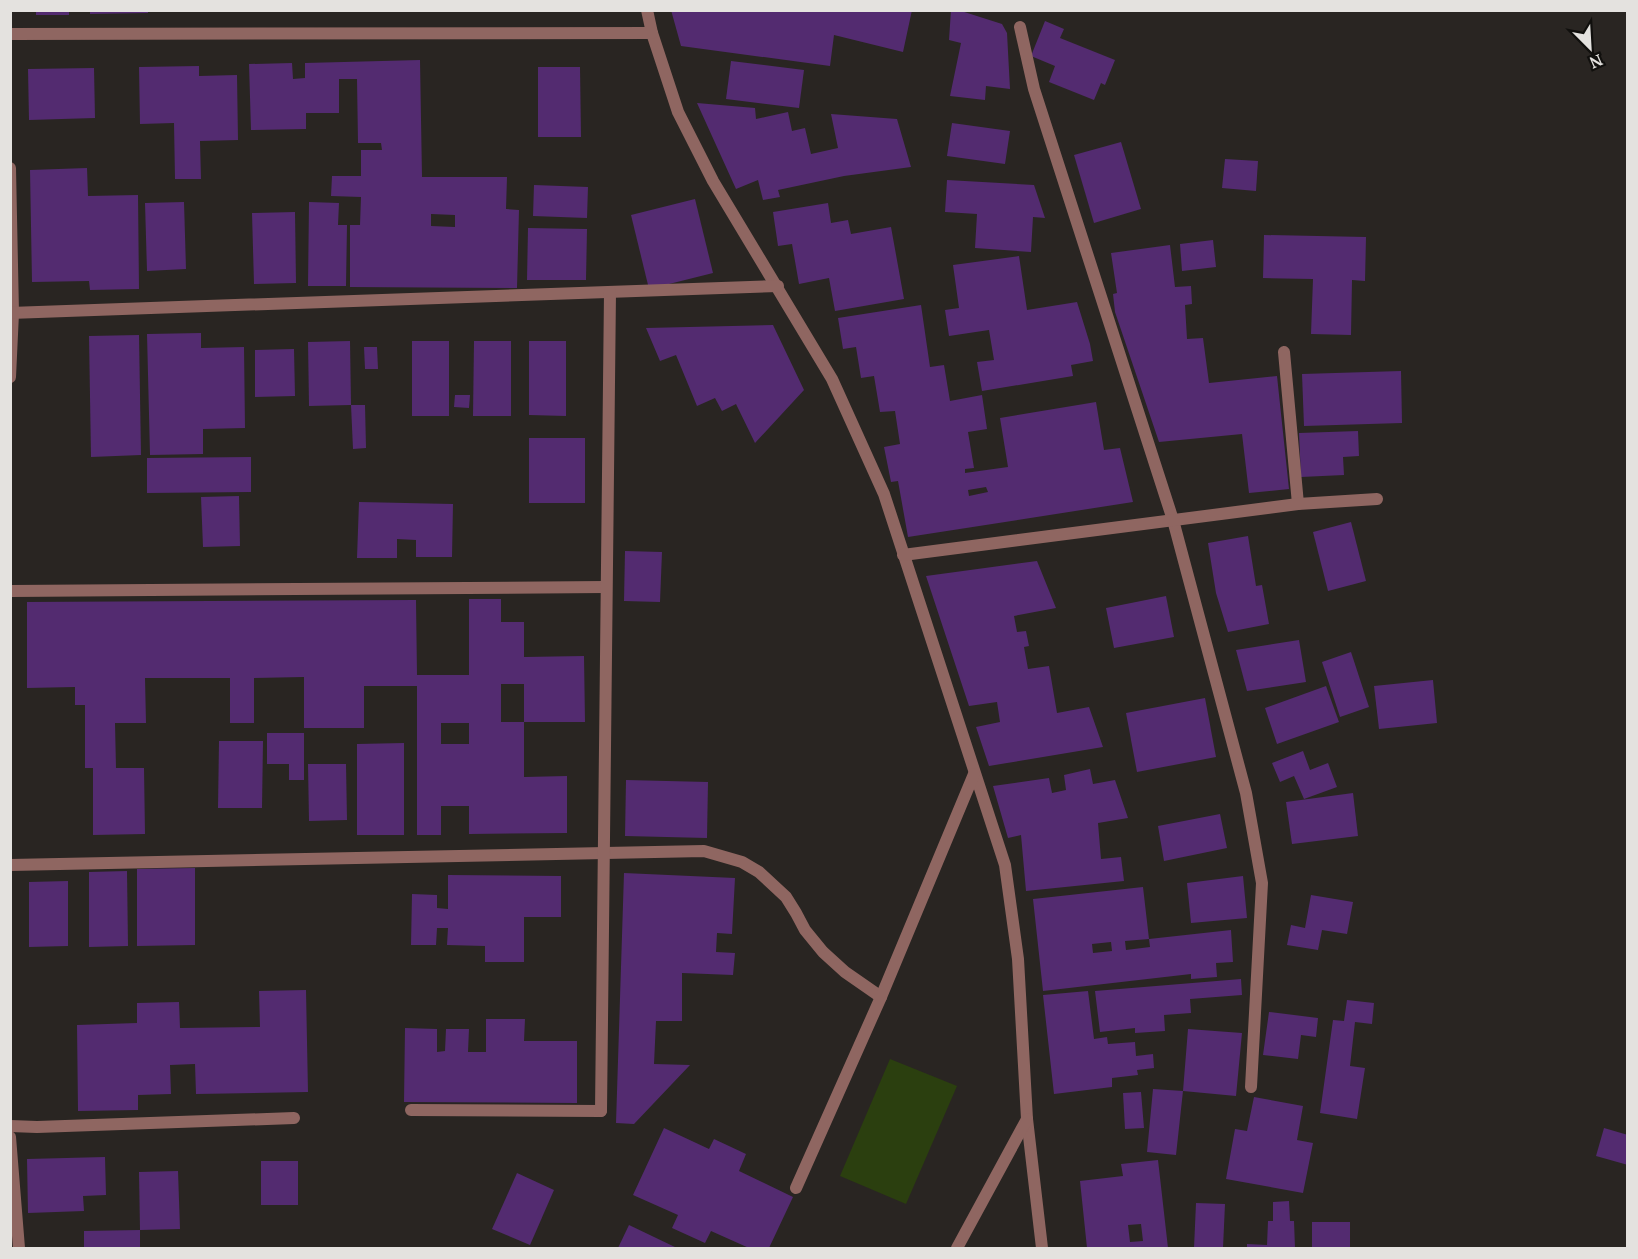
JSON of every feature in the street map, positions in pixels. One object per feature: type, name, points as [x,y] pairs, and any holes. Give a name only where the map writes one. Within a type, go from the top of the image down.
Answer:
[{"type":"street","points":[[647,10],[652,33],[678,112],[713,181],[832,379],[884,494],[1005,865],[1018,959],[1027,1119],[1042,1248]]},
{"type":"street","points":[[1020,27],[1034,89],[1173,520],[1246,793],[1262,883],[1251,1087]]},
{"type":"street","points":[[10,34],[652,33]]},
{"type":"street","points":[[10,168],[12,313],[10,377]]},
{"type":"street","points":[[12,313],[778,286]]},
{"type":"street","points":[[411,1110],[601,1111],[610,292]]},
{"type":"street","points":[[1284,352],[1298,504]]},
{"type":"street","points":[[903,555],[1298,504],[1377,499]]},
{"type":"street","points":[[10,591],[605,587]]},
{"type":"street","points":[[796,1188],[881,997],[974,774]]},
{"type":"street","points":[[10,866],[704,851],[742,862],[759,872],[786,897],[805,930],[823,952],[845,972],[881,997]]},
{"type":"street","points":[[10,1126],[294,1118]]},
{"type":"street","points":[[957,1248],[1027,1119]]},
{"type":"street","points":[[10,1137],[19,1248]]},
{"type":"green space","points":[[890,1059],[957,1086],[906,1204],[840,1176]]},
{"type":"building","points":[[36,10],[69,10],[69,15],[36,15]]},
{"type":"building","points":[[90,10],[148,10],[148,13],[90,14]]},
{"type":"building","points":[[671,10],[912,10],[903,52],[834,35],[830,66],[681,46]]},
{"type":"building","points":[[951,10],[958,10],[1002,24],[1007,33],[1010,89],[986,86],[985,100],[950,96],[961,43],[949,40]]},
{"type":"building","points":[[1045,21],[1064,29],[1060,38],[1115,60],[1105,85],[1101,83],[1094,100],[1049,82],[1055,66],[1031,56]]},
{"type":"building","points":[[420,60],[422,177],[507,177],[506,209],[519,210],[517,288],[350,287],[350,225],[360,225],[361,197],[331,196],[332,176],[361,176],[361,150],[382,150],[381,143],[358,143],[357,79],[339,79],[339,113],[306,113],[306,129],[251,130],[249,64],[292,63],[293,79],[305,78],[305,63]],"holes":[[[431,214],[455,215],[455,227],[431,226]]]},
{"type":"building","points":[[731,61],[804,70],[799,108],[726,99]]},
{"type":"building","points":[[199,66],[199,76],[237,75],[238,140],[200,141],[201,179],[175,179],[174,123],[140,124],[139,67]]},
{"type":"building","points":[[538,67],[580,67],[581,137],[538,137]]},
{"type":"building","points":[[94,68],[95,118],[29,120],[28,69]]},
{"type":"building","points":[[697,103],[755,108],[756,119],[788,112],[792,131],[805,128],[811,154],[838,148],[831,114],[897,119],[911,167],[844,176],[778,190],[780,197],[763,200],[758,180],[736,189]]},
{"type":"building","points":[[952,123],[1010,131],[1005,164],[947,156]]},
{"type":"building","points":[[1121,142],[1141,209],[1094,223],[1074,155]]},
{"type":"building","points":[[1225,159],[1258,161],[1256,191],[1222,188]]},
{"type":"building","points":[[87,168],[88,196],[138,195],[139,289],[90,290],[89,281],[32,282],[30,170]]},
{"type":"building","points":[[947,180],[1034,185],[1045,218],[1033,217],[1031,252],[975,248],[977,214],[945,212]]},
{"type":"building","points":[[534,185],[588,187],[587,218],[533,216]]},
{"type":"building","points":[[695,199],[713,273],[649,289],[631,215]]},
{"type":"building","points":[[184,202],[186,269],[147,271],[145,203]]},
{"type":"building","points":[[309,202],[339,203],[338,225],[347,225],[346,286],[308,286]]},
{"type":"building","points":[[828,203],[831,223],[848,220],[851,234],[891,227],[904,299],[835,311],[829,278],[799,284],[792,244],[778,246],[773,212]]},
{"type":"building","points":[[295,212],[296,283],[254,284],[252,213]]},
{"type":"building","points":[[528,228],[587,229],[586,280],[527,280]]},
{"type":"building","points":[[1264,235],[1366,237],[1365,281],[1352,280],[1351,335],[1311,334],[1313,279],[1263,278]]},
{"type":"building","points":[[1213,240],[1216,267],[1182,271],[1180,244]]},
{"type":"building","points":[[1170,245],[1175,287],[1191,286],[1192,304],[1185,305],[1187,339],[1203,338],[1209,383],[1277,376],[1289,489],[1249,493],[1242,434],[1159,442],[1115,312],[1113,294],[1117,293],[1111,253]]},
{"type":"building","points":[[1019,256],[1027,310],[1077,302],[1093,361],[1071,365],[1073,376],[982,391],[977,362],[994,360],[989,330],[949,336],[945,310],[959,308],[953,265]]},
{"type":"building","points":[[921,305],[930,367],[944,365],[950,401],[982,395],[987,429],[968,432],[974,468],[965,469],[965,473],[1008,467],[1000,418],[1096,402],[1104,450],[1120,448],[1133,502],[908,537],[898,481],[891,482],[884,447],[900,444],[895,411],[880,412],[874,376],[861,378],[856,347],[843,349],[838,318]],"holes":[[[986,487],[988,492],[969,496],[968,490]]]},
{"type":"building","points":[[773,325],[804,390],[755,443],[736,404],[722,411],[715,398],[697,406],[676,355],[660,361],[646,328]]},
{"type":"building","points":[[201,333],[201,348],[244,347],[245,428],[203,429],[203,454],[150,455],[147,334]]},
{"type":"building","points":[[139,335],[141,455],[91,457],[89,336]]},
{"type":"building","points":[[350,341],[351,405],[309,406],[308,342]]},
{"type":"building","points":[[412,341],[449,341],[449,416],[412,416]]},
{"type":"building","points":[[474,341],[511,341],[511,416],[473,416]]},
{"type":"building","points":[[529,341],[566,341],[566,416],[529,415]]},
{"type":"building","points":[[364,347],[377,347],[378,369],[365,369]]},
{"type":"building","points":[[294,349],[295,396],[255,397],[255,350]]},
{"type":"building","points":[[1401,371],[1402,423],[1304,426],[1302,374]]},
{"type":"building","points":[[455,395],[470,395],[469,408],[454,407]]},
{"type":"building","points":[[351,405],[365,405],[366,448],[353,449]]},
{"type":"building","points":[[1358,431],[1359,456],[1343,457],[1344,475],[1301,477],[1299,433]]},
{"type":"building","points":[[529,438],[585,438],[585,503],[529,503]]},
{"type":"building","points":[[251,457],[251,492],[147,493],[147,458]]},
{"type":"building","points":[[239,496],[240,546],[203,547],[201,497]]},
{"type":"building","points":[[359,502],[453,504],[452,557],[416,557],[416,540],[397,539],[397,558],[357,558]]},
{"type":"building","points":[[1351,522],[1366,581],[1328,591],[1313,532]]},
{"type":"building","points":[[1248,536],[1256,586],[1262,585],[1269,624],[1228,632],[1216,593],[1208,543]]},
{"type":"building","points":[[625,551],[662,552],[660,602],[624,601]]},
{"type":"building","points":[[1037,561],[1056,608],[1014,616],[1017,632],[1026,631],[1029,646],[1024,647],[1028,669],[1049,666],[1057,713],[1089,707],[1103,747],[989,766],[976,727],[1000,722],[997,702],[969,706],[926,576]]},
{"type":"building","points":[[1166,596],[1174,637],[1114,648],[1106,608]]},
{"type":"building","points":[[469,599],[501,599],[501,622],[524,622],[524,657],[584,656],[585,722],[524,722],[524,777],[567,776],[567,833],[469,834],[469,806],[441,806],[441,835],[417,835],[417,686],[364,686],[364,728],[304,728],[304,677],[254,678],[254,723],[230,723],[230,678],[145,678],[146,723],[115,723],[116,768],[144,768],[145,834],[93,835],[93,768],[85,768],[85,705],[75,705],[75,687],[27,688],[27,602],[416,600],[417,675],[469,675]],"holes":[[[501,684],[524,684],[524,722],[501,722]],[[441,723],[469,723],[469,744],[441,744]]]},
{"type":"building","points":[[1299,640],[1306,682],[1247,691],[1236,650]]},
{"type":"building","points":[[1351,652],[1369,707],[1340,717],[1322,662]]},
{"type":"building","points":[[1433,680],[1437,723],[1379,729],[1374,686]]},
{"type":"building","points":[[1326,686],[1339,722],[1277,744],[1265,708]]},
{"type":"building","points":[[1205,698],[1216,757],[1137,772],[1126,713]]},
{"type":"building","points":[[267,733],[304,733],[304,780],[289,780],[289,764],[267,764]]},
{"type":"building","points":[[219,741],[263,741],[262,808],[218,808]]},
{"type":"building","points":[[404,743],[404,835],[357,835],[357,744]]},
{"type":"building","points":[[1303,751],[1310,770],[1328,763],[1337,787],[1304,799],[1294,776],[1280,782],[1272,763]]},
{"type":"building","points":[[308,764],[346,764],[347,820],[309,821]]},
{"type":"building","points":[[1090,769],[1093,784],[1115,780],[1128,818],[1098,823],[1101,859],[1121,857],[1124,881],[1026,891],[1021,835],[1008,838],[993,786],[1049,778],[1052,793],[1066,790],[1064,775]]},
{"type":"building","points":[[626,780],[708,782],[707,838],[625,836]]},
{"type":"building","points":[[1353,793],[1358,836],[1292,844],[1286,802]]},
{"type":"building","points":[[1220,814],[1227,848],[1164,861],[1158,826]]},
{"type":"building","points":[[195,868],[195,945],[137,946],[137,869]]},
{"type":"building","points":[[127,871],[128,946],[89,947],[89,872]]},
{"type":"building","points":[[624,873],[735,878],[732,934],[717,933],[716,952],[735,953],[733,975],[682,973],[682,1021],[656,1021],[654,1064],[690,1065],[634,1124],[616,1123]]},
{"type":"building","points":[[448,875],[561,876],[561,917],[524,917],[524,962],[485,962],[485,946],[447,945],[448,928],[437,928],[436,945],[411,945],[412,894],[437,895],[437,908],[448,909]]},
{"type":"building","points":[[1243,876],[1247,918],[1191,923],[1187,883]]},
{"type":"building","points":[[68,881],[68,946],[29,947],[29,882]]},
{"type":"building","points":[[1143,887],[1149,939],[1231,930],[1233,962],[1216,963],[1217,977],[1191,979],[1191,974],[1043,991],[1033,899]],"holes":[[[1149,939],[1150,947],[1126,950],[1125,941]],[[1111,942],[1112,951],[1093,953],[1092,944]]]},
{"type":"building","points":[[1311,895],[1353,902],[1347,934],[1322,930],[1318,950],[1287,945],[1291,925],[1305,928]]},
{"type":"building","points":[[1241,979],[1242,995],[1190,999],[1191,1013],[1164,1015],[1165,1031],[1135,1033],[1135,1028],[1100,1032],[1095,991]]},
{"type":"building","points":[[306,990],[308,1092],[196,1094],[195,1064],[170,1065],[171,1094],[138,1095],[138,1110],[78,1111],[77,1025],[137,1023],[137,1003],[179,1002],[180,1028],[260,1027],[259,991]]},
{"type":"building","points":[[1088,991],[1094,1039],[1107,1037],[1108,1044],[1135,1042],[1136,1056],[1153,1054],[1154,1068],[1137,1070],[1138,1075],[1112,1078],[1112,1087],[1054,1094],[1043,995]]},
{"type":"building","points":[[1347,1000],[1374,1003],[1372,1024],[1355,1022],[1350,1066],[1365,1068],[1357,1119],[1320,1113],[1333,1020],[1344,1021]]},
{"type":"building","points":[[1269,1012],[1318,1018],[1316,1037],[1301,1035],[1298,1059],[1263,1055]]},
{"type":"building","points":[[486,1019],[525,1019],[524,1041],[577,1041],[577,1103],[404,1102],[405,1028],[437,1029],[437,1052],[445,1051],[446,1029],[469,1029],[468,1052],[486,1052]]},
{"type":"building","points":[[1188,1029],[1242,1033],[1236,1096],[1183,1091]]},
{"type":"building","points":[[1153,1089],[1183,1091],[1176,1155],[1147,1152]]},
{"type":"building","points":[[1141,1092],[1144,1128],[1125,1129],[1123,1093]]},
{"type":"building","points":[[1254,1097],[1303,1106],[1297,1140],[1313,1143],[1303,1193],[1226,1179],[1235,1129],[1247,1131]]},
{"type":"building","points":[[664,1128],[709,1149],[714,1139],[746,1154],[739,1171],[793,1197],[769,1248],[749,1248],[711,1231],[705,1243],[672,1228],[678,1215],[633,1195]]},
{"type":"building","points":[[1604,1128],[1628,1135],[1628,1165],[1596,1156]]},
{"type":"building","points":[[105,1157],[106,1195],[83,1196],[84,1211],[28,1213],[27,1159]]},
{"type":"building","points":[[1158,1160],[1168,1248],[1087,1248],[1080,1181],[1123,1176],[1121,1164]],"holes":[[[1141,1224],[1143,1241],[1130,1242],[1128,1225]]]},
{"type":"building","points":[[261,1161],[298,1161],[298,1205],[261,1205]]},
{"type":"building","points":[[178,1171],[180,1229],[140,1230],[139,1172]]},
{"type":"building","points":[[517,1173],[554,1190],[530,1245],[492,1229]]},
{"type":"building","points":[[1289,1201],[1290,1221],[1294,1221],[1295,1248],[1247,1248],[1247,1244],[1267,1245],[1268,1221],[1273,1221],[1273,1202]]},
{"type":"building","points":[[1196,1203],[1225,1204],[1223,1248],[1194,1248]]},
{"type":"building","points":[[1312,1222],[1350,1222],[1350,1248],[1312,1248]]},
{"type":"building","points":[[629,1225],[677,1248],[618,1248]]},
{"type":"building","points":[[140,1230],[140,1248],[84,1248],[84,1231]]}]
